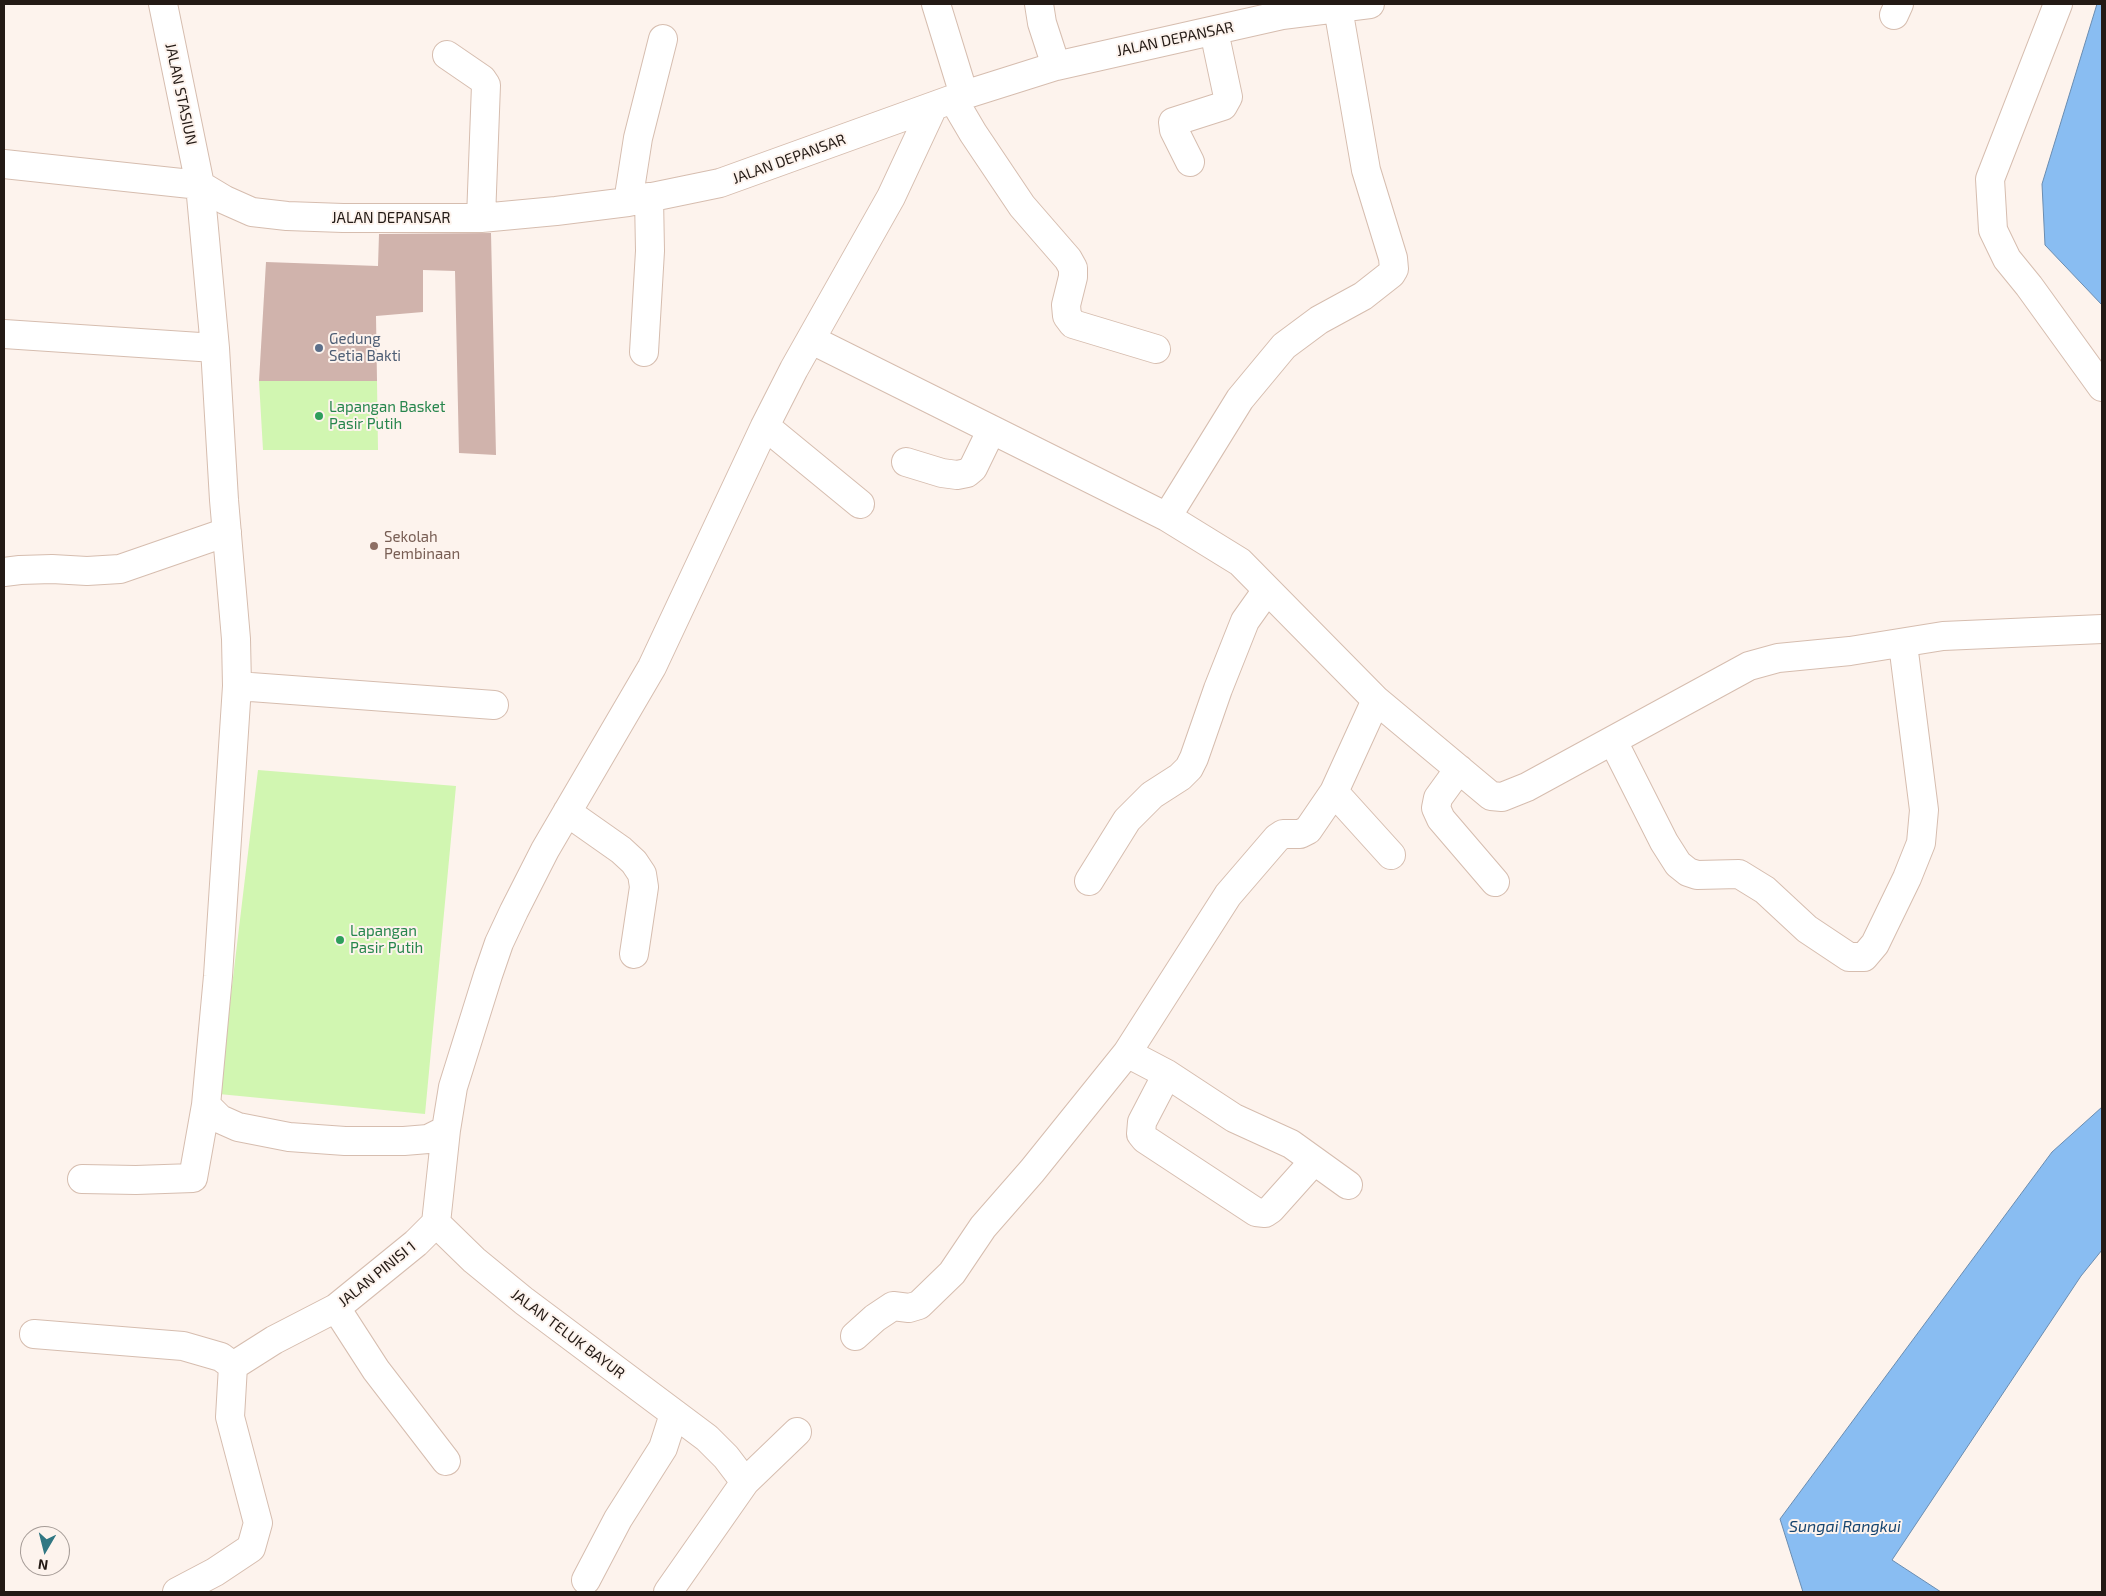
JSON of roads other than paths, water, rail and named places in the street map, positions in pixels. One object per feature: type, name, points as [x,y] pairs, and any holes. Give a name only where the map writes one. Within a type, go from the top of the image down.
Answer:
[{"type":"street","name":"JALAN STASIUN","points":[[163,4],[200,185],[215,348],[236,639],[237,686],[218,976],[206,1105]]},
{"type":"street","points":[[936,4],[950,100],[1022,206],[1070,264],[1073,277],[1066,305],[1066,316],[1073,324],[1156,349]]},
{"type":"street","points":[[1038,4],[1056,66]]},
{"type":"street","name":"JALAN DEPANSAR","points":[[200,185],[225,200],[252,212],[287,216],[343,218],[481,218],[638,199],[720,183],[950,100],[1056,66],[1225,20],[1370,4]]},
{"type":"street","points":[[2058,4],[1990,179],[1994,230],[2007,259],[2029,286],[2102,387]]},
{"type":"street","points":[[1167,517],[1240,399],[1284,346],[1319,320],[1363,296],[1391,274],[1394,269],[1393,258],[1366,170],[1338,8]]},
{"type":"street","points":[[1190,162],[1174,130],[1173,122],[1226,103],[1228,98],[1225,20]]},
{"type":"street","points":[[644,352],[650,251],[638,199],[638,138],[663,39]]},
{"type":"street","points":[[447,55],[482,79],[486,85],[481,218]]},
{"type":"street","points":[[436,1223],[446,1130],[453,1087],[499,943],[545,850],[652,667],[765,426],[794,369],[891,197],[950,100]]},
{"type":"street","points":[[4,164],[200,185]]},
{"type":"street","points":[[204,228],[252,212]]},
{"type":"street","points":[[4,334],[215,348]]},
{"type":"street","points":[[812,340],[991,431],[1167,517],[1240,562],[1376,700],[1491,796],[1502,797],[1528,787],[1749,666],[1778,658],[1903,644],[1943,636],[2102,629]]},
{"type":"street","points":[[765,426],[860,504]]},
{"type":"street","points":[[906,462],[942,473],[957,475],[967,473],[973,468],[991,431]]},
{"type":"street","points":[[4,572],[52,569],[87,572],[120,569],[227,532]]},
{"type":"street","points":[[1089,881],[1127,820],[1152,795],[1180,778],[1189,768],[1245,621],[1266,590]]},
{"type":"street","points":[[1613,741],[1664,842],[1678,864],[1688,872],[1697,875],[1739,874],[1765,890],[1807,929],[1849,957],[1864,957],[1875,944],[1907,878],[1921,843],[1924,810],[1903,644]]},
{"type":"street","points":[[237,686],[494,705]]},
{"type":"street","points":[[855,1336],[875,1318],[893,1306],[909,1308],[919,1305],[952,1273],[983,1227],[1127,1053],[1228,895],[1282,834],[1305,833],[1334,792],[1376,700]]},
{"type":"street","points":[[1459,769],[1438,798],[1436,808],[1441,819],[1495,882]]},
{"type":"street","points":[[1334,792],[1391,854]]},
{"type":"street","points":[[567,812],[620,850],[634,862],[642,874],[644,887],[634,954]]},
{"type":"street","points":[[1127,1053],[1167,1074],[1234,1118],[1291,1144],[1348,1185]]},
{"type":"street","points":[[1167,1074],[1142,1122],[1141,1134],[1256,1212],[1265,1212],[1271,1209],[1314,1161]]},
{"type":"street","points":[[206,1105],[220,1119],[238,1127],[288,1137],[345,1141],[404,1141],[428,1138],[446,1130]]},
{"type":"street","points":[[82,1179],[193,1178],[206,1105]]},
{"type":"street","name":"JALAN PINISI 1","points":[[233,1366],[274,1340],[336,1308],[416,1243],[436,1223]]},
{"type":"street","name":"JALAN TELUK BAYUR","points":[[436,1223],[474,1260],[524,1301],[707,1438],[726,1457],[746,1482]]},
{"type":"street","points":[[336,1308],[376,1370],[446,1461]]},
{"type":"street","points":[[34,1334],[182,1346],[221,1357],[233,1366],[230,1417],[258,1523],[251,1548],[215,1572],[178,1592]]},
{"type":"street","points":[[586,1580],[618,1519],[663,1448],[674,1414]]},
{"type":"street","points":[[668,1592],[746,1482],[797,1432]]},
{"type":"water","points":[[2097,4],[2102,4],[2102,305],[2045,245],[2042,184]]},
{"type":"water","name":"Sungai Rangkui","points":[[2102,1107],[2102,1250],[2081,1276],[1892,1560],[1941,1592],[1803,1592],[1780,1519],[2052,1152]]},
{"type":"place","name":"Gedung Setia Bakti","points":[[319,348]]},
{"type":"place","name":"Lapangan Basket Pasir Putih","points":[[319,416]]},
{"type":"place","name":"Sekolah Pembinaan","points":[[374,546]]},
{"type":"place","name":"Lapangan Pasir Putih","points":[[340,940]]}]
